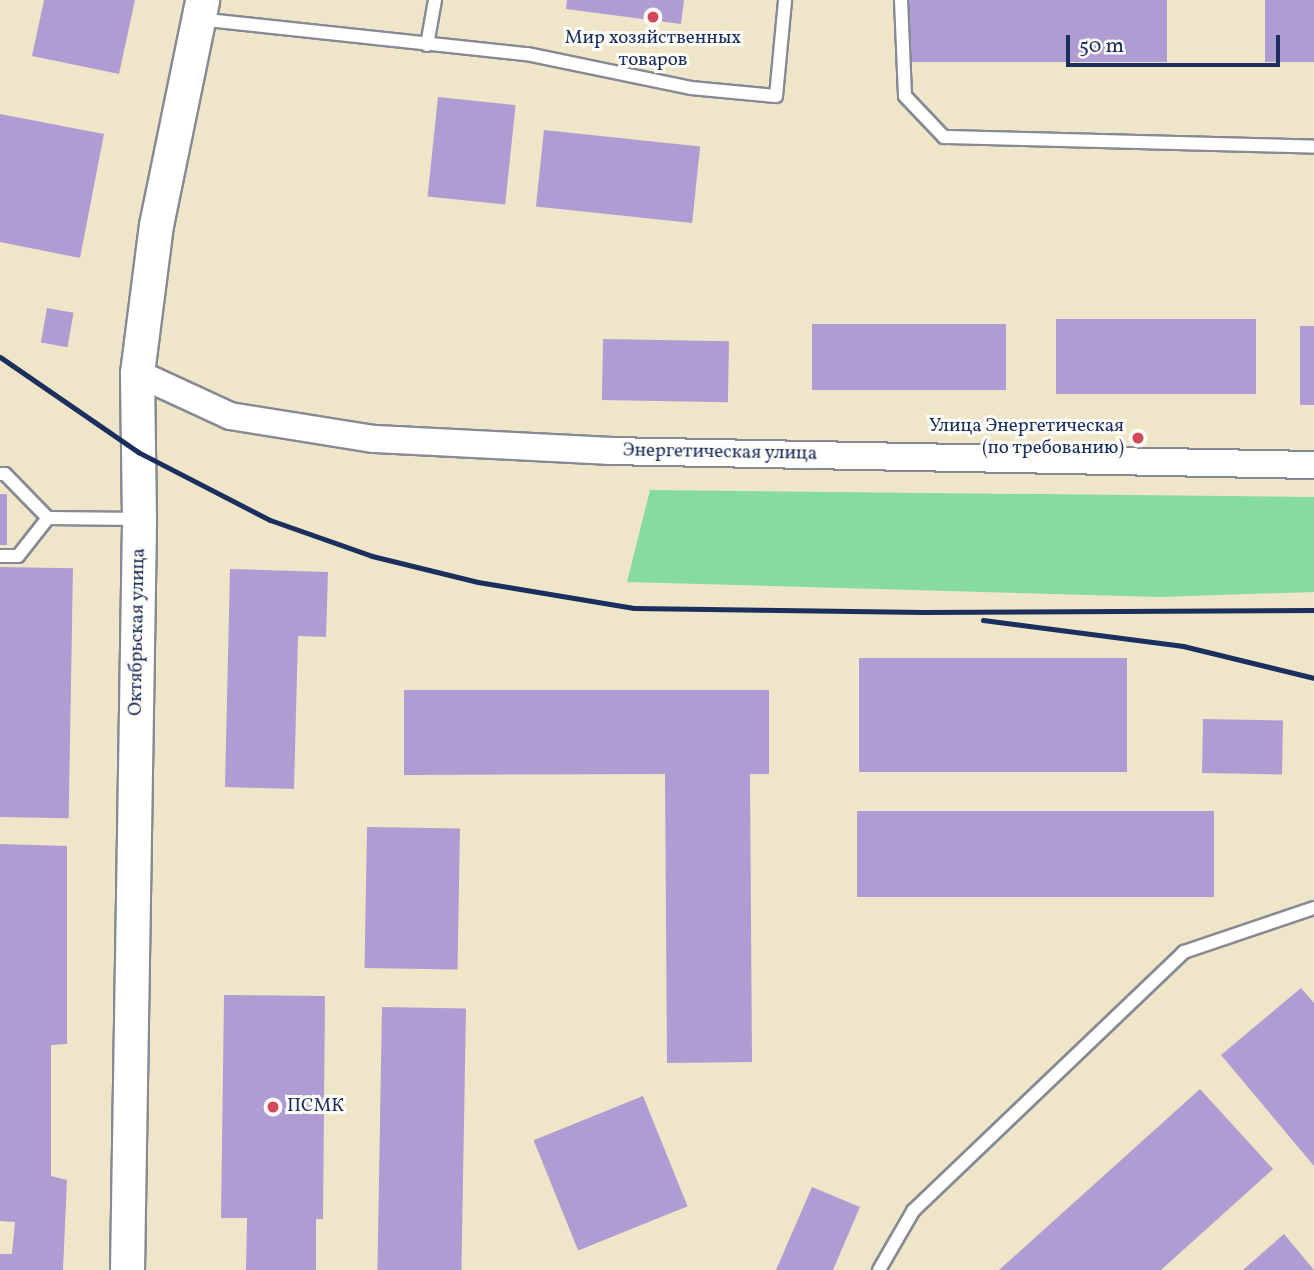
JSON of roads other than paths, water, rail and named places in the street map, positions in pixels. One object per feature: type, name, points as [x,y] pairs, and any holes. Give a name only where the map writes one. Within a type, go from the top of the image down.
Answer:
[{"type":"street","name":"Октябрьская улица","points":[[127,1270],[139,519],[137,373],[156,225],[200,9]]},
{"type":"street","name":"Энергетическая улица","points":[[137,373],[230,416],[374,439],[609,450],[1314,465]]},
{"type":"lane","points":[[427,45],[435,0]]},
{"type":"lane","points":[[200,9],[427,45],[527,54],[691,88],[776,96],[785,0]]},
{"type":"lane","points":[[901,0],[905,96],[944,137],[1314,146]]},
{"type":"lane","points":[[0,474],[5,474],[48,518],[139,519]]},
{"type":"lane","points":[[0,556],[18,556],[48,518]]},
{"type":"lane","points":[[879,1270],[913,1211],[1184,952],[1314,908]]},
{"type":"railway","points":[[0,357],[138,452],[270,520],[372,556],[478,582],[634,608],[924,612],[1314,610]]},
{"type":"railway","points":[[983,620],[1183,646],[1314,678]]},
{"type":"place","name":"Мир хозяйственных товаров","points":[[653,17]]},
{"type":"place","name":"Улица Энергетическая (по требованию)","points":[[1138,438]]},
{"type":"place","name":"ПСМК","points":[[273,1107]]}]
